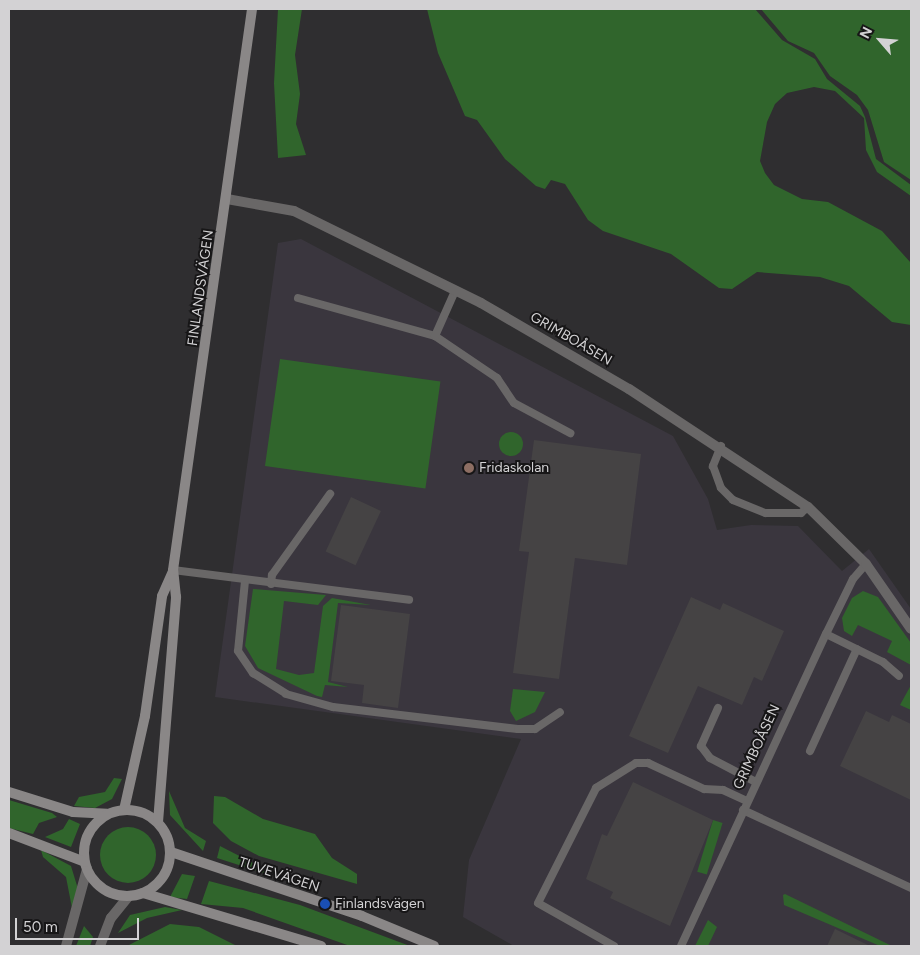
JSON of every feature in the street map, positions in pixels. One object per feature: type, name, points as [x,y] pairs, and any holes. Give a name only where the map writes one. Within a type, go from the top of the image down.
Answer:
[{"type":"street","name":"FINLANDSVÄGEN","points":[[124,810],[146,716],[162,596],[173,570],[228,199],[252,9]]},
{"type":"street","name":"GRIMBOÅSEN","points":[[228,199],[294,210],[455,291],[584,361],[720,446],[808,507],[866,564],[911,629]]},
{"type":"street","name":"FINLANDSVÄGEN","points":[[158,822],[176,597],[173,570]]},
{"type":"street","points":[[9,792],[73,812],[108,814],[124,810],[144,813],[158,822],[170,852],[163,877],[143,893],[129,896],[104,889],[86,866],[9,833]]},
{"type":"street","points":[[66,946],[78,916],[90,831],[108,814]]},
{"type":"street","name":"TUVEVÄGEN","points":[[170,852],[362,916],[434,946]]},
{"type":"street","points":[[143,893],[321,946]]},
{"type":"street","points":[[100,946],[111,918],[129,896]]},
{"type":"lane","points":[[435,336],[455,291]]},
{"type":"lane","points":[[298,298],[435,336],[497,378],[514,403],[570,433]]},
{"type":"lane","points":[[720,446],[713,466],[721,488],[733,500],[766,513],[801,514],[808,507]]},
{"type":"lane","points":[[271,584],[272,575],[330,494]]},
{"type":"lane","name":"GRIMBOÅSEN","points":[[681,946],[826,634],[853,579],[866,564]]},
{"type":"lane","points":[[173,570],[245,581],[409,600]]},
{"type":"lane","points":[[245,581],[238,651],[253,673],[286,694],[333,708],[518,729],[535,729],[560,712]]},
{"type":"lane","points":[[826,634],[857,648],[899,676]]},
{"type":"lane","points":[[810,751],[857,648]]},
{"type":"lane","points":[[718,708],[701,746],[710,758],[756,782]]},
{"type":"lane","points":[[614,946],[538,903],[596,788],[636,763],[648,764],[704,789],[723,790],[748,801]]},
{"type":"lane","points":[[743,810],[911,888]]},
{"type":"shaded area","points":[[301,239],[673,436],[708,499],[717,530],[751,525],[798,526],[842,571],[869,549],[911,609],[911,946],[514,946],[463,917],[469,860],[521,739],[215,697],[278,243]]},
{"type":"green space","points":[[278,9],[302,9],[295,55],[300,94],[296,124],[306,155],[278,158],[274,83]]},
{"type":"green space","points":[[427,9],[755,9],[782,40],[815,59],[827,79],[860,106],[865,117],[876,159],[911,185],[911,196],[877,172],[866,150],[864,118],[835,91],[814,87],[787,93],[775,104],[767,122],[760,161],[765,173],[774,185],[802,199],[828,202],[882,231],[911,263],[911,325],[892,322],[849,286],[820,277],[757,272],[732,289],[719,288],[671,254],[603,231],[588,220],[565,184],[551,180],[545,189],[536,186],[505,159],[477,120],[465,116],[438,53]]},
{"type":"green space","points":[[761,9],[911,9],[911,180],[884,162],[868,110],[857,95],[830,76],[814,53],[788,41]]},
{"type":"green space","points":[[280,359],[440,382],[425,488],[265,466]]},
{"type":"green space","points":[[511,432],[516,433],[522,439],[522,449],[516,455],[511,456],[506,455],[500,449],[499,444],[500,439],[506,433]]},
{"type":"green space","points":[[253,589],[326,595],[318,605],[284,601],[276,669],[299,675],[314,673],[323,606],[332,598],[371,605],[338,603],[328,682],[348,687],[325,685],[322,697],[317,696],[258,668],[245,646]]},
{"type":"green space","points":[[863,591],[878,597],[911,643],[911,665],[887,652],[892,641],[858,625],[852,636],[844,631],[842,618],[852,598]]},
{"type":"green space","points":[[911,685],[911,710],[900,705]]},
{"type":"green space","points":[[513,689],[545,692],[535,712],[516,721],[510,711]]},
{"type":"green space","points":[[114,778],[122,779],[112,799],[95,808],[74,806],[79,797],[105,792]]},
{"type":"green space","points":[[169,791],[185,828],[206,841],[203,851],[170,815]]},
{"type":"green space","points":[[214,796],[225,797],[263,819],[315,834],[332,858],[357,874],[357,884],[259,856],[231,841],[213,823]]},
{"type":"green space","points":[[9,800],[52,813],[57,817],[39,823],[33,834],[9,828]]},
{"type":"green space","points":[[69,819],[80,824],[71,847],[45,837],[63,829]]},
{"type":"green space","points":[[713,820],[723,823],[707,875],[697,872]]},
{"type":"green space","points":[[128,827],[139,829],[148,835],[154,844],[156,855],[154,866],[148,875],[139,881],[128,883],[117,881],[108,875],[102,866],[100,855],[102,844],[108,835],[117,829]]},
{"type":"green space","points":[[220,846],[263,868],[279,873],[264,873],[217,858]]},
{"type":"green space","points":[[41,850],[71,866],[78,889],[72,908],[66,877],[43,857]]},
{"type":"green space","points":[[182,874],[195,876],[187,899],[170,897]]},
{"type":"green space","points":[[209,881],[300,905],[410,946],[350,946],[243,908],[201,904]]},
{"type":"green space","points":[[785,894],[892,946],[880,946],[784,905],[783,895]]},
{"type":"green space","points":[[165,907],[182,910],[147,918],[118,933],[130,915]]},
{"type":"green space","points":[[708,920],[717,927],[708,946],[695,946]]},
{"type":"green space","points":[[170,924],[199,927],[237,946],[127,946]]},
{"type":"green space","points":[[84,926],[93,937],[90,946],[76,946]]},
{"type":"building","points":[[534,440],[641,454],[627,565],[575,558],[559,679],[513,673],[529,552],[519,551]]},
{"type":"building","points":[[351,497],[381,511],[356,565],[326,551]]},
{"type":"building","points":[[691,597],[720,610],[723,603],[784,631],[762,681],[754,677],[742,705],[698,686],[668,753],[629,736]]},
{"type":"building","points":[[341,605],[410,614],[398,708],[362,703],[364,685],[331,681]]},
{"type":"building","points":[[866,711],[889,722],[892,715],[911,724],[911,800],[840,766]]},
{"type":"building","points":[[633,782],[713,820],[670,926],[610,898],[613,892],[586,879],[602,834],[607,836]]},
{"type":"building","points":[[835,929],[870,946],[827,946]]},
{"type":"place","name":"Fridaskolan","points":[[469,468]]},
{"type":"place","name":"Finlandsvägen","points":[[325,904]]}]
